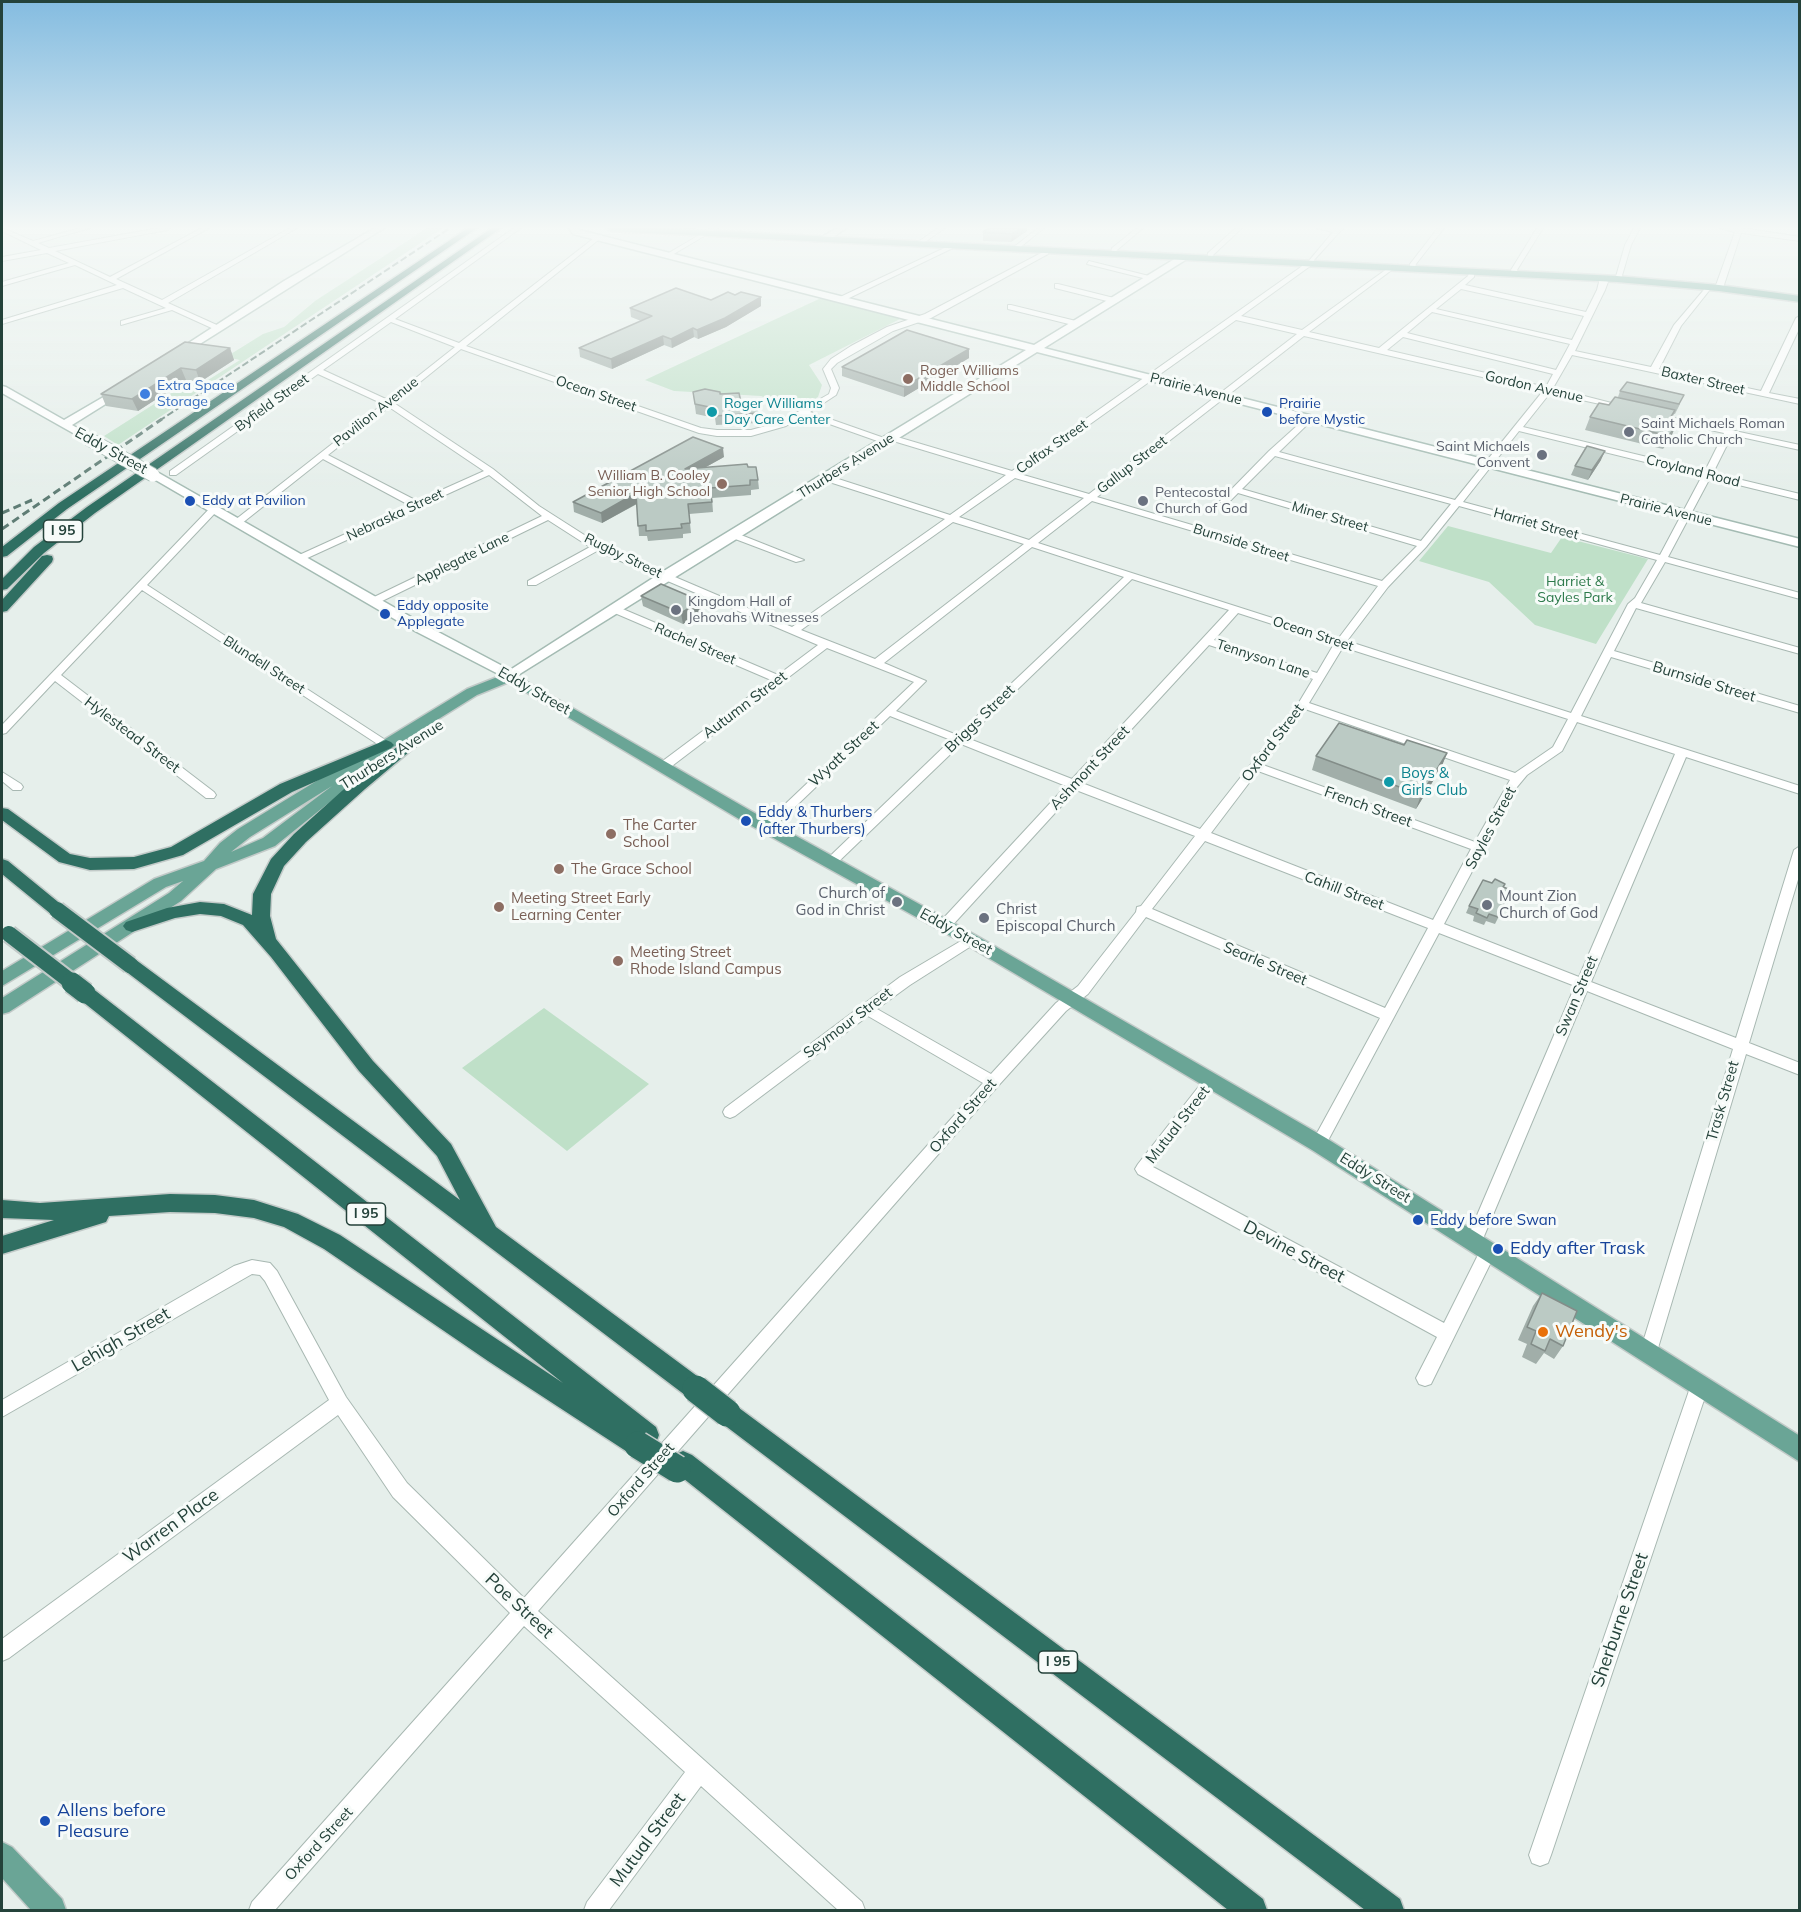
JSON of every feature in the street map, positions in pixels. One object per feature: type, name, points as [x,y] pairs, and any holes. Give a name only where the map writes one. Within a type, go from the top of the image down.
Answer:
[{"type":"highway","name":"I 95","points":[[2,553],[114,471],[341,317]]},
{"type":"highway","name":"I 95","points":[[2,586],[52,539],[369,317]]},
{"type":"highway","points":[[2,540],[59,498],[114,471]]},
{"type":"highway","points":[[2,608],[35,570],[130,483]]},
{"type":"highway","points":[[277,951],[266,934],[261,916],[262,894],[271,872],[300,838],[371,774],[411,743]]},
{"type":"highway","points":[[2,813],[65,858],[90,864],[134,863],[177,851],[292,785],[386,745]]},
{"type":"highway","name":"I 95","points":[[2,865],[130,965],[488,1231],[1389,1911]]},
{"type":"highway","points":[[132,926],[182,910],[217,908],[249,921],[277,951],[372,1072],[444,1150],[488,1231]]},
{"type":"highway","name":"I 95","points":[[5,931],[643,1440]]},
{"type":"highway","points":[[2,1245],[82,1220],[170,1203]]},
{"type":"highway","points":[[2,1209],[40,1212],[170,1203],[215,1204],[254,1209],[305,1227],[643,1440],[737,1506],[1252,1911]]},
{"type":"main road","name":"Thurbers Avenue","points":[[2,1007],[175,897],[226,847],[244,833],[472,692],[510,676]]},
{"type":"main road","name":"Thurbers Avenue","points":[[2,979],[153,887],[176,876],[252,851],[277,838],[346,782],[490,694],[510,676]]},
{"type":"main road","name":"Eddy Street","points":[[510,676],[767,827],[971,940],[1319,1144],[1800,1450]]},
{"type":"main road","points":[[2,1857],[51,1911]]},
{"type":"street","points":[[2,322],[18,317]]},
{"type":"street","points":[[124,323],[142,317]]},
{"type":"street","points":[[192,317],[216,328]]},
{"type":"street","points":[[166,361],[234,317]]},
{"type":"street","name":"Byfield Street","points":[[173,473],[392,317]]},
{"type":"street","name":"Pavilion Avenue","points":[[238,522],[495,317]]},
{"type":"street","name":"Prairie Avenue","points":[[915,317],[1800,543]]},
{"type":"street","points":[[1051,317],[1077,324]]},
{"type":"street","name":"Thurbers Avenue","points":[[510,676],[665,577],[1088,317]]},
{"type":"street","name":"Colfax Street","points":[[793,631],[1234,317]]},
{"type":"street","name":"Gordon Avenue","points":[[1235,317],[1639,411]]},
{"type":"street","name":"Gallup Street","points":[[875,664],[1324,317]]},
{"type":"street","points":[[1382,351],[1422,317]]},
{"type":"street","name":"Baxter Street","points":[[1459,317],[1654,370],[1800,402]]},
{"type":"street","name":"Oxford Street","points":[[260,1911],[1060,1007],[1083,990],[1142,910],[1303,705],[1340,643],[1384,585],[1423,545],[1548,390],[1587,317]]},
{"type":"street","points":[[1654,370],[1684,317]]},
{"type":"street","name":"Ocean Street","points":[[390,319],[459,346],[699,430],[717,434],[752,433],[783,424],[805,413],[832,395],[835,388],[828,369],[834,361],[890,329],[918,318]]},
{"type":"street","points":[[1764,394],[1800,318]]},
{"type":"street","points":[[1402,334],[1558,373]]},
{"type":"street","name":"Rugby Street","points":[[317,370],[388,403],[490,471],[549,516],[597,547],[793,631],[921,681]]},
{"type":"street","points":[[64,424],[131,383]]},
{"type":"street","name":"Eddy Street","points":[[3,391],[510,676]]},
{"type":"street","name":"Burnside Street","points":[[805,413],[1384,585]]},
{"type":"street","points":[[1650,414],[1800,448]]},
{"type":"street","points":[[1224,502],[1309,418]]},
{"type":"street","name":"Croyland Road","points":[[1516,428],[1800,497]]},
{"type":"street","name":"Sayles Street","points":[[1319,1144],[1517,778],[1558,750],[1633,604],[1639,600],[1687,515],[1729,432]]},
{"type":"street","name":"Harriet Street","points":[[1272,453],[1800,596]]},
{"type":"street","points":[[321,455],[417,504]]},
{"type":"street","name":"Nebraska Street","points":[[300,558],[490,471]]},
{"type":"street","name":"Ocean Street","points":[[826,478],[1800,790]]},
{"type":"street","name":"Miner Street","points":[[1236,490],[1423,545]]},
{"type":"street","points":[[2,731],[214,509]]},
{"type":"street","name":"Applegate Lane","points":[[374,601],[549,516]]},
{"type":"street","points":[[733,535],[799,560]]},
{"type":"street","points":[[532,583],[597,547]]},
{"type":"street","name":"Briggs Street","points":[[830,863],[1130,576]]},
{"type":"street","name":"Blundell Street","points":[[141,585],[386,745]]},
{"type":"street","points":[[1633,604],[1800,651]]},
{"type":"street","name":"Rachel Street","points":[[614,609],[777,679]]},
{"type":"street","name":"Ashmont Street","points":[[945,926],[1236,609]]},
{"type":"street","name":"Tennyson Lane","points":[[1207,641],[1319,677]]},
{"type":"street","name":"Autumn Street","points":[[664,766],[826,644]]},
{"type":"street","name":"Burnside Street","points":[[1609,653],[1800,710]]},
{"type":"street","name":"Hylestead Street","points":[[54,675],[210,795]]},
{"type":"street","name":"Wyatt Street","points":[[767,827],[921,681]]},
{"type":"street","points":[[1303,705],[1517,778]]},
{"type":"street","name":"Cahill Street","points":[[889,712],[1800,1069]]},
{"type":"street","name":"Swan Street","points":[[1425,1378],[1482,1246],[1582,984],[1682,752]]},
{"type":"street","name":"French Street","points":[[1256,766],[1480,848]]},
{"type":"street","points":[[2,776],[17,787]]},
{"type":"street","name":"Trask Street","points":[[1649,1352],[1800,850]]},
{"type":"street","name":"Searle Street","points":[[1142,910],[1389,1016]]},
{"type":"street","name":"Seymour Street","points":[[730,1112],[905,981],[971,940]]},
{"type":"street","points":[[866,1009],[993,1082]]},
{"type":"street","name":"Mutual Street","points":[[1143,1169],[1212,1080]]},
{"type":"street","name":"Devine Street","points":[[1143,1169],[1446,1333]]},
{"type":"street","name":"Poe Street","points":[[240,1271],[258,1267],[268,1271],[340,1402],[400,1490],[525,1613],[854,1911]]},
{"type":"street","name":"Lehigh Street","points":[[2,1409],[240,1271]]},
{"type":"street","name":"Sherburne Street","points":[[1540,1855],[1701,1385]]},
{"type":"street","name":"Warren Place","points":[[2,1651],[340,1402]]},
{"type":"street","name":"Mutual Street","points":[[595,1911],[700,1770]]},
{"type":"green space","points":[[296,317],[309,317],[118,445],[104,436],[187,383],[200,385],[240,360],[226,357],[263,334],[284,327]]},
{"type":"green space","points":[[780,317],[902,318],[809,365],[822,385],[818,397],[796,410],[761,396],[674,391],[645,380]]},
{"type":"green space","name":"Harriet & Sayles Park","points":[[1448,526],[1551,553],[1562,537],[1648,559],[1596,644],[1535,625],[1489,582],[1419,561]]},
{"type":"green space","points":[[544,1008],[649,1084],[567,1151],[462,1068]]},
{"type":"building","points":[[649,317],[726,317],[697,330],[693,328],[671,339],[663,336],[611,359],[579,348]]},
{"type":"building","name":"Roger Williams Middle School","points":[[907,330],[969,349],[904,387],[842,367]]},
{"type":"building","points":[[185,342],[230,348],[196,370],[181,368],[132,399],[101,394]]},
{"type":"building","points":[[1627,382],[1684,395],[1679,404],[1620,391]]},
{"type":"building","points":[[705,389],[720,392],[720,394],[739,393],[741,402],[755,401],[758,413],[715,416],[714,408],[695,404],[693,392]]},
{"type":"building","points":[[1615,397],[1675,410],[1669,420],[1677,422],[1669,436],[1590,417],[1599,403],[1609,405]]},
{"type":"building","points":[[693,437],[723,448],[685,469],[747,464],[748,467],[756,467],[758,480],[750,480],[750,485],[710,488],[712,502],[688,504],[690,523],[681,524],[682,528],[646,531],[646,525],[638,526],[636,493],[601,513],[573,502]]},
{"type":"building","points":[[1587,446],[1605,451],[1592,470],[1575,466]]},
{"type":"building","points":[[661,584],[701,601],[681,613],[641,596]]},
{"type":"building","name":"Boys & Girls Club","points":[[1339,723],[1404,745],[1407,740],[1447,753],[1421,795],[1316,756]]},
{"type":"building","name":"Mount Zion Church of God","points":[[1495,879],[1505,884],[1503,887],[1511,890],[1498,917],[1489,914],[1487,918],[1476,913],[1478,909],[1469,906],[1483,880],[1492,883]]},
{"type":"building","points":[[1542,1293],[1577,1311],[1563,1346],[1550,1339],[1545,1351],[1531,1344],[1536,1331],[1527,1327]]},
{"type":"railway","points":[[162,419],[315,317]]},
{"type":"railway","points":[[2,529],[162,419]]},
{"type":"railway","points":[[2,513],[32,500]]},
{"type":"place","name":"Roger Williams Middle School","points":[[908,379]]},
{"type":"place","name":"Extra Space Storage","points":[[145,394]]},
{"type":"place","name":"Roger Williams Day Care Center","points":[[712,412]]},
{"type":"place","name":"Prairie before Mystic","points":[[1267,412]]},
{"type":"place","name":"Saint Michaels Roman Catholic Church","points":[[1629,432]]},
{"type":"place","name":"Saint Michaels Convent","points":[[1542,455]]},
{"type":"place","name":"William B. Cooley Senior High School","points":[[722,484]]},
{"type":"place","name":"Eddy at Pavilion","points":[[190,501]]},
{"type":"place","name":"Pentecostal Church of God","points":[[1143,501]]},
{"type":"place","name":"Kingdom Hall of Jehovahs Witnesses","points":[[676,610]]},
{"type":"place","name":"Eddy opposite Applegate","points":[[385,614]]},
{"type":"place","name":"Boys & Girls Club","points":[[1389,782]]},
{"type":"place","name":"Eddy & Thurbers (after Thurbers)","points":[[746,821]]},
{"type":"place","name":"The Carter School","points":[[611,834]]},
{"type":"place","name":"The Grace School","points":[[559,869]]},
{"type":"place","name":"Church of God in Christ","points":[[897,902]]},
{"type":"place","name":"Mount Zion Church of God","points":[[1487,905]]},
{"type":"place","name":"Meeting Street Early Learning Center","points":[[499,907]]},
{"type":"place","name":"Christ Episcopal Church","points":[[984,918]]},
{"type":"place","name":"Meeting Street Rhode Island Campus","points":[[618,961]]},
{"type":"place","name":"Eddy before Swan","points":[[1418,1220]]},
{"type":"place","name":"Eddy after Trask","points":[[1498,1249]]},
{"type":"place","name":"Wendy's","points":[[1543,1332]]},
{"type":"place","name":"Allens before Pleasure","points":[[45,1821]]}]
